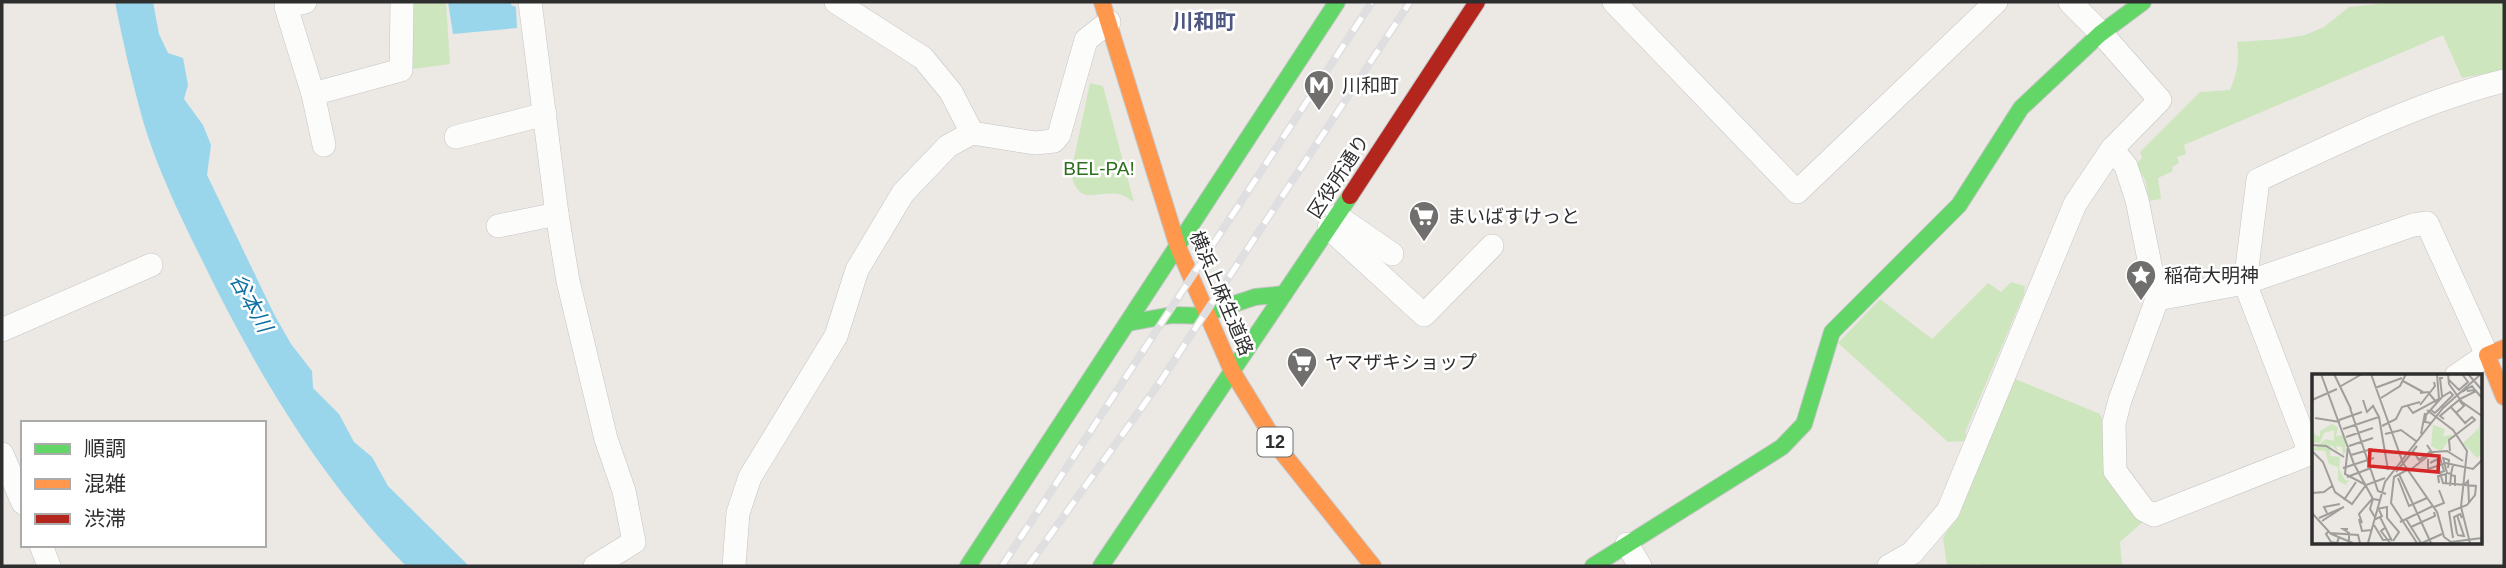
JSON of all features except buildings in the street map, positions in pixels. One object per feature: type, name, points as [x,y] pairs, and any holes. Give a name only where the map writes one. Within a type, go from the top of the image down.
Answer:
[{"type":"street","points":[[305,2],[286,6],[313,94],[324,145]]},
{"type":"street","points":[[313,94],[401,70],[402,2]]},
{"type":"street","points":[[530,2],[568,281],[606,439],[632,523],[634,542],[595,566]]},
{"type":"street","points":[[836,2],[923,58],[951,92],[972,133]]},
{"type":"street","points":[[968,566],[1337,2]]},
{"type":"street","name":"区役所通り","points":[[1101,566],[1333,222],[1477,2]]},
{"type":"street","points":[[1628,6],[1797,191],[1996,2]]},
{"type":"street","points":[[1889,566],[1912,553],[1948,511],[2075,204],[2112,149],[2160,100],[2070,2]]},
{"type":"street","points":[[1593,566],[1782,447],[1804,425],[1832,332],[1959,205],[2021,108],[2100,34],[2143,2]]},
{"type":"street","points":[[734,566],[738,513],[747,486],[836,337],[857,270],[903,193],[948,146],[972,133],[1035,143],[1054,141],[1059,135],[1086,40],[1110,8]]},
{"type":"street","name":"横浜上麻生道路","points":[[1110,8],[1178,247],[1232,371],[1281,451],[1373,566]]},
{"type":"street","points":[[2112,149],[2126,166],[2137,200],[2157,299],[2114,423],[2115,471],[2144,510],[2154,515],[2312,453],[2245,283],[2258,180],[2350,136],[2472,89],[2504,81]]},
{"type":"street","points":[[456,137],[545,114]]},
{"type":"street","points":[[498,226],[557,214]]},
{"type":"street","points":[[1333,222],[1424,315],[1492,246]]},
{"type":"street","points":[[1333,222],[1392,254]]},
{"type":"street","points":[[2157,299],[2245,283],[2413,225],[2427,223],[2496,352],[2504,397]]},
{"type":"street","points":[[2,330],[150,265]]},
{"type":"street","points":[[1128,323],[1172,315],[1207,315],[1255,297],[1284,294]]},
{"type":"street","points":[[2459,374],[2496,352]]},
{"type":"street","points":[[2,454],[21,498]]},
{"type":"street","points":[[1627,544],[1640,566]]},
{"type":"street","points":[[42,547],[49,566]]},
{"type":"green space","points":[[409,2],[446,2],[450,64],[413,69]]},
{"type":"green space","points":[[2398,2],[2504,2],[2504,70],[2462,78],[2443,35],[2184,145],[2186,154],[2177,157],[2179,163],[2172,167],[2173,171],[2158,178],[2161,199],[2149,201],[2145,180],[2136,164],[2142,158],[2140,152],[2200,92],[2230,90],[2237,66],[2237,42],[2305,35],[2324,27],[2349,7]]},
{"type":"green space","name":"BEL-PA!","points":[[1090,83],[1103,86],[1134,202],[1118,194],[1083,194],[1074,184],[1071,173]]},
{"type":"green space","points":[[2011,282],[2025,286],[2024,294],[1966,430],[1966,441],[1948,442],[1838,343],[1880,299],[1932,339],[1988,283],[2001,292]]},
{"type":"green space","points":[[2010,377],[2100,414],[2146,519],[2120,542],[2122,566],[1947,566],[1943,538],[1953,521]]},
{"type":"water","name":"谷本川","points":[[115,2],[153,2],[159,34],[168,53],[183,58],[188,85],[184,99],[203,125],[211,145],[207,175],[274,314],[291,344],[312,371],[313,388],[339,414],[354,442],[372,457],[388,486],[469,566],[406,566],[345,496],[291,421],[222,299],[162,173],[139,106]]},
{"type":"water","points":[[448,2],[511,2],[511,5],[516,7],[517,28],[453,34]]},
{"type":"railway","points":[[1002,566],[1372,2]]},
{"type":"railway","points":[[1028,566],[1160,382],[1410,2]]},
{"type":"traffic: fast","points":[[968,566],[1337,2]]},
{"type":"traffic: fast","points":[[1593,566],[1782,447],[1804,424],[1832,332],[1959,205],[2021,108],[2100,34],[2143,2]]},
{"type":"traffic: fast","points":[[1101,566],[1350,196]]},
{"type":"traffic: fast","points":[[1207,313],[1255,297],[1284,294]]},
{"type":"traffic: fast","points":[[1128,323],[1172,315],[1208,316]]},
{"type":"traffic: slow","points":[[1102,2],[1178,247],[1232,371],[1281,451],[1373,566]]},
{"type":"traffic: slow","points":[[2504,348],[2487,355],[2504,397]]},
{"type":"traffic: jam","points":[[1350,196],[1477,2]]},
{"type":"place","name":"川和町","points":[[1319,112]]},
{"type":"place","name":"まいばすけっと","points":[[1424,243]]},
{"type":"place","name":"稲荷大明神","points":[[2141,302]]},
{"type":"place","name":"ヤマザキショップ","points":[[1302,389]]},
{"type":"district","name":"川和町","points":[[1204,22]]}]
